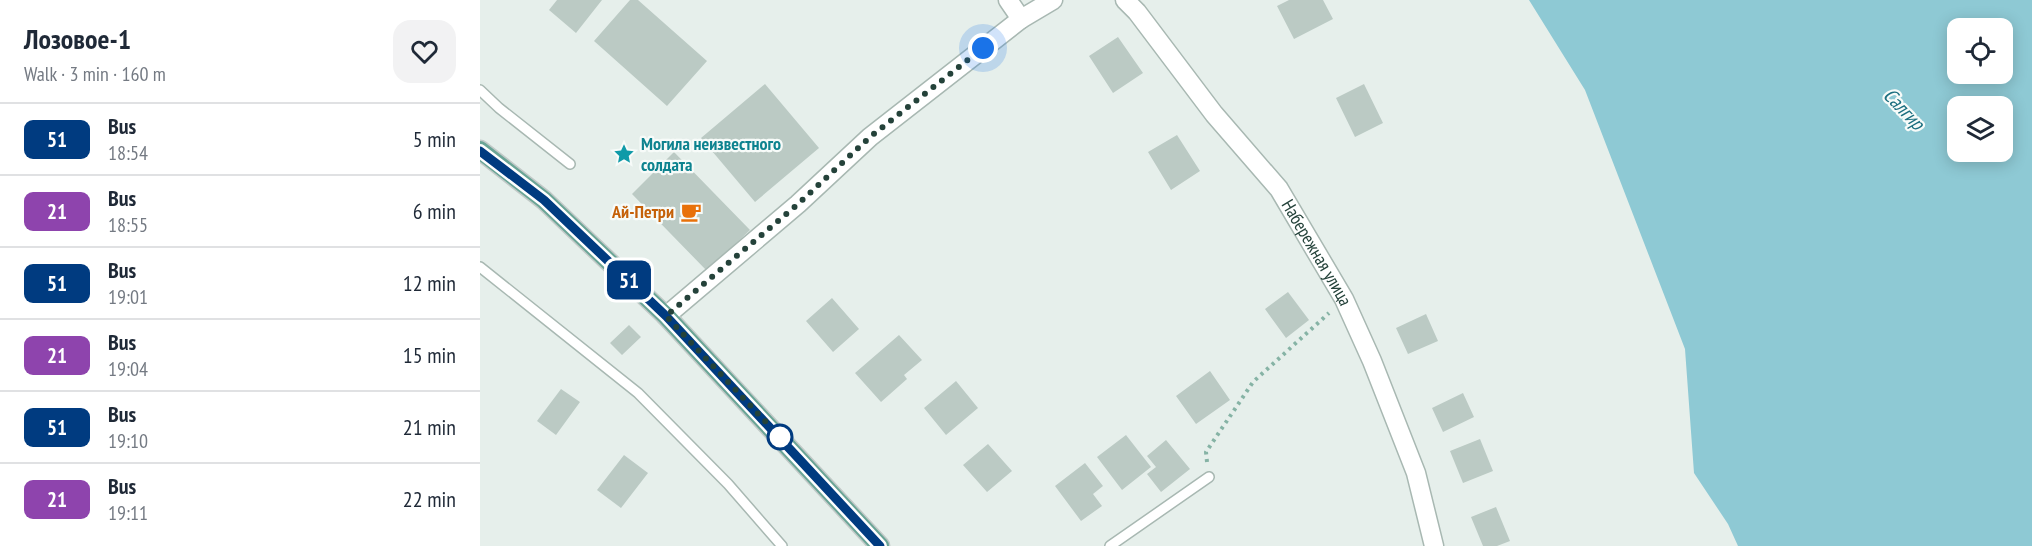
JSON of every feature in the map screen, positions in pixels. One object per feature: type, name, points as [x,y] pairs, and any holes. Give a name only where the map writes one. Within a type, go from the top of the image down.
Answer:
[{"type":"main road","points":[[480,150],[544,200],[666,316],[880,546]]},
{"type":"street","points":[[1008,0],[1021,19]]},
{"type":"street","points":[[666,316],[798,204],[870,137],[1021,19],[1053,0]]},
{"type":"street","name":"Набережная улица","points":[[1125,0],[1137,12],[1214,114],[1279,189],[1344,299],[1372,361],[1416,473],[1434,546]]},
{"type":"lane","points":[[480,90],[499,108],[570,164]]},
{"type":"lane","points":[[480,267],[638,393],[728,484],[782,546]]},
{"type":"lane","points":[[1110,546],[1209,477]]},
{"type":"path","points":[[1209,477],[1206,452],[1253,382],[1344,299]]},
{"type":"water","name":"Салгир","points":[[1529,0],[2032,0],[2032,546],[1738,546],[1728,524],[1694,473],[1685,349],[1585,90]]},
{"type":"building","points":[[557,0],[602,0],[576,33],[549,10]]},
{"type":"building","points":[[630,0],[638,0],[707,61],[667,106],[594,41]]},
{"type":"building","points":[[1289,0],[1323,0],[1333,19],[1294,39],[1277,6]]},
{"type":"building","points":[[1118,37],[1143,73],[1113,93],[1089,56]]},
{"type":"building","points":[[765,84],[819,148],[755,202],[701,138]]},
{"type":"building","points":[[1364,84],[1383,123],[1355,137],[1336,98]]},
{"type":"building","points":[[1177,135],[1200,171],[1171,190],[1148,152]]},
{"type":"building","name":"Ай-Петри","points":[[674,152],[750,230],[707,271],[632,194]]},
{"type":"building","points":[[1288,292],[1309,320],[1286,338],[1265,309]]},
{"type":"building","points":[[832,298],[859,329],[833,352],[806,321]]},
{"type":"building","points":[[1426,314],[1438,341],[1408,354],[1396,328]]},
{"type":"building","points":[[629,325],[641,337],[622,355],[610,343]]},
{"type":"building","points":[[899,335],[922,360],[904,375],[907,379],[881,402],[855,373]]},
{"type":"building","points":[[1210,371],[1230,400],[1196,424],[1176,396]]},
{"type":"building","points":[[956,381],[978,408],[946,435],[924,408]]},
{"type":"building","points":[[561,389],[580,402],[556,435],[537,421]]},
{"type":"building","points":[[1463,393],[1474,417],[1443,432],[1432,408]]},
{"type":"building","points":[[1126,435],[1151,467],[1122,490],[1097,457]]},
{"type":"building","points":[[1480,439],[1493,471],[1463,483],[1450,451]]},
{"type":"building","points":[[1166,440],[1190,469],[1161,492],[1147,474],[1156,467],[1147,456]]},
{"type":"building","points":[[988,444],[1012,471],[987,492],[963,465]]},
{"type":"building","points":[[624,455],[648,473],[621,508],[597,490]]},
{"type":"building","points":[[1085,463],[1103,486],[1093,494],[1102,506],[1081,521],[1055,486]]},
{"type":"building","points":[[1496,507],[1510,541],[1497,546],[1483,546],[1471,517]]},
{"type":"bus line","name":"51","points":[[480,151],[544,200],[666,316],[854,515],[880,546]]},
{"type":"place","name":"Могила неизвестного солдата","points":[[624,154]]},
{"type":"place","name":"Ай-Петри","points":[[691,212]]},
{"type":"route","points":[[780,437],[666,316],[798,204],[870,137],[983,48]]}]
